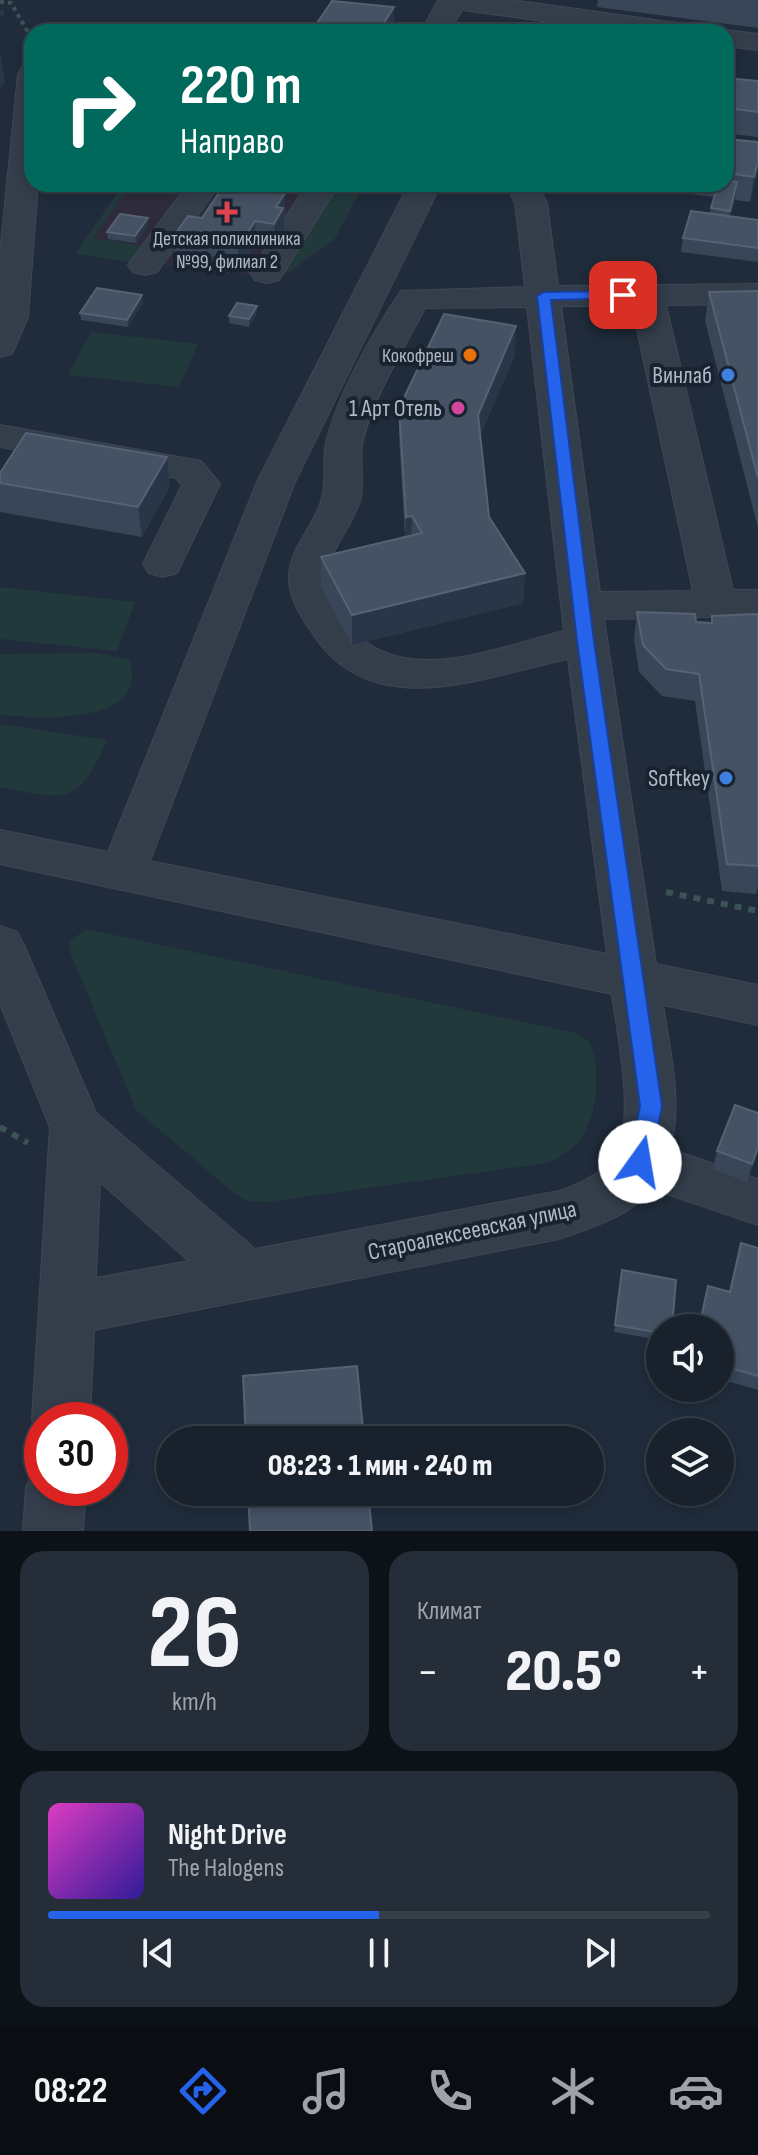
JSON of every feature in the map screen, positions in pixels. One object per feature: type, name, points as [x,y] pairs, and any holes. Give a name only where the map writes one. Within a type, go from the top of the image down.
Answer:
[{"type":"street","points":[[440,24],[453,0],[519,14],[611,24]]},
{"type":"street","points":[[734,39],[758,42]]},
{"type":"street","points":[[0,347],[11,317],[21,126]]},
{"type":"street","points":[[147,262],[198,192]]},
{"type":"street","points":[[267,273],[318,192]]},
{"type":"street","points":[[123,872],[276,482],[421,192]]},
{"type":"street","name":"Староалексеевская улица","points":[[69,1309],[559,1215],[612,1195],[640,1162],[651,1106],[636,978],[584,623],[531,203],[525,192]]},
{"type":"street","points":[[758,294],[413,298],[348,429],[343,448],[342,500],[312,555],[308,589],[335,640],[361,660],[392,671],[426,674],[456,671],[584,623],[716,603],[758,603]]},
{"type":"street","points":[[647,295],[716,603]]},
{"type":"street","points":[[0,436],[188,469],[201,484],[163,564]]},
{"type":"street","points":[[0,847],[758,1005]]},
{"type":"street","points":[[0,945],[52,1135],[69,1309],[62,1402]]},
{"type":"street","points":[[52,1135],[183,1224],[248,1276]]},
{"type":"street","points":[[640,1162],[758,1202]]},
{"type":"street","points":[[53,1531],[55,1506]]},
{"type":"path","points":[[0,2],[11,3],[24,25]]},
{"type":"path","points":[[147,262],[267,273]]},
{"type":"path","points":[[657,890],[758,911]]},
{"type":"path","points":[[0,1127],[52,1135]]},
{"type":"shaded area","name":"Детская поликлиника №99, филиал 2","points":[[118,192],[360,192],[334,240],[289,273],[273,277],[75,254]]},
{"type":"green space","points":[[118,192],[125,192],[93,238],[149,247],[138,263],[75,254]]},
{"type":"green space","points":[[333,192],[360,192],[334,240],[283,275]]},
{"type":"green space","points":[[91,332],[198,344],[179,387],[68,375]]},
{"type":"green space","points":[[0,587],[135,602],[117,651],[0,639]]},
{"type":"green space","points":[[95,653],[129,659],[132,681],[124,697],[108,707],[87,714],[64,717],[0,715],[0,654]]},
{"type":"green space","points":[[0,724],[107,740],[97,762],[78,788],[67,794],[40,795],[0,787]]},
{"type":"green space","points":[[86,929],[575,1033],[589,1041],[596,1065],[596,1092],[590,1119],[576,1145],[548,1163],[267,1202],[248,1201],[234,1193],[136,1110],[70,952],[69,942]]},
{"type":"building","points":[[332,1],[394,7],[383,24],[316,24]]},
{"type":"building","points":[[734,79],[758,81],[758,112],[736,109],[734,116]]},
{"type":"building","points":[[734,140],[758,142],[754,177],[734,174]]},
{"type":"building","points":[[734,181],[737,182],[730,211],[711,208],[716,192],[734,192]]},
{"type":"building","points":[[220,192],[285,193],[276,207],[283,208],[274,224],[255,221],[238,248],[173,237],[188,216],[202,218]]},
{"type":"building","points":[[691,211],[758,220],[758,248],[683,238]]},
{"type":"building","points":[[120,214],[148,218],[135,236],[107,232]]},
{"type":"building","points":[[97,288],[142,295],[127,320],[80,313]]},
{"type":"building","points":[[758,291],[758,478],[709,292]]},
{"type":"building","points":[[237,303],[257,306],[249,319],[229,316]]},
{"type":"building","points":[[444,314],[516,326],[478,415],[489,517],[525,573],[352,615],[321,557],[422,533],[412,516],[406,517],[399,408]]},
{"type":"building","points":[[26,433],[167,457],[138,507],[0,483],[0,473]]},
{"type":"building","points":[[637,612],[695,614],[696,622],[712,623],[712,616],[758,614],[758,866],[727,864],[699,674],[666,669],[643,645]]},
{"type":"building","points":[[735,1105],[758,1113],[758,1147],[752,1164],[717,1151]]},
{"type":"building","points":[[741,1243],[758,1248],[758,1376],[734,1369],[734,1314],[702,1314],[708,1286],[730,1292]]},
{"type":"building","points":[[622,1270],[676,1280],[673,1314],[646,1314],[646,1331],[615,1325]]},
{"type":"building","points":[[357,1366],[363,1426],[245,1426],[243,1376]]},
{"type":"building","points":[[249,1506],[369,1506],[372,1531],[250,1531]]},
{"type":"place","name":"Детская поликлиника №99, филиал 2","points":[[227,212]]},
{"type":"place","name":"Кокофреш","points":[[470,355]]},
{"type":"place","name":"Винлаб","points":[[728,375]]},
{"type":"place","name":"1 Арт Отель","points":[[458,408]]},
{"type":"place","name":"Softkey","points":[[726,778]]},
{"type":"route","points":[[623,295],[544,296],[586,641],[636,978],[651,1106],[640,1162]]}]
